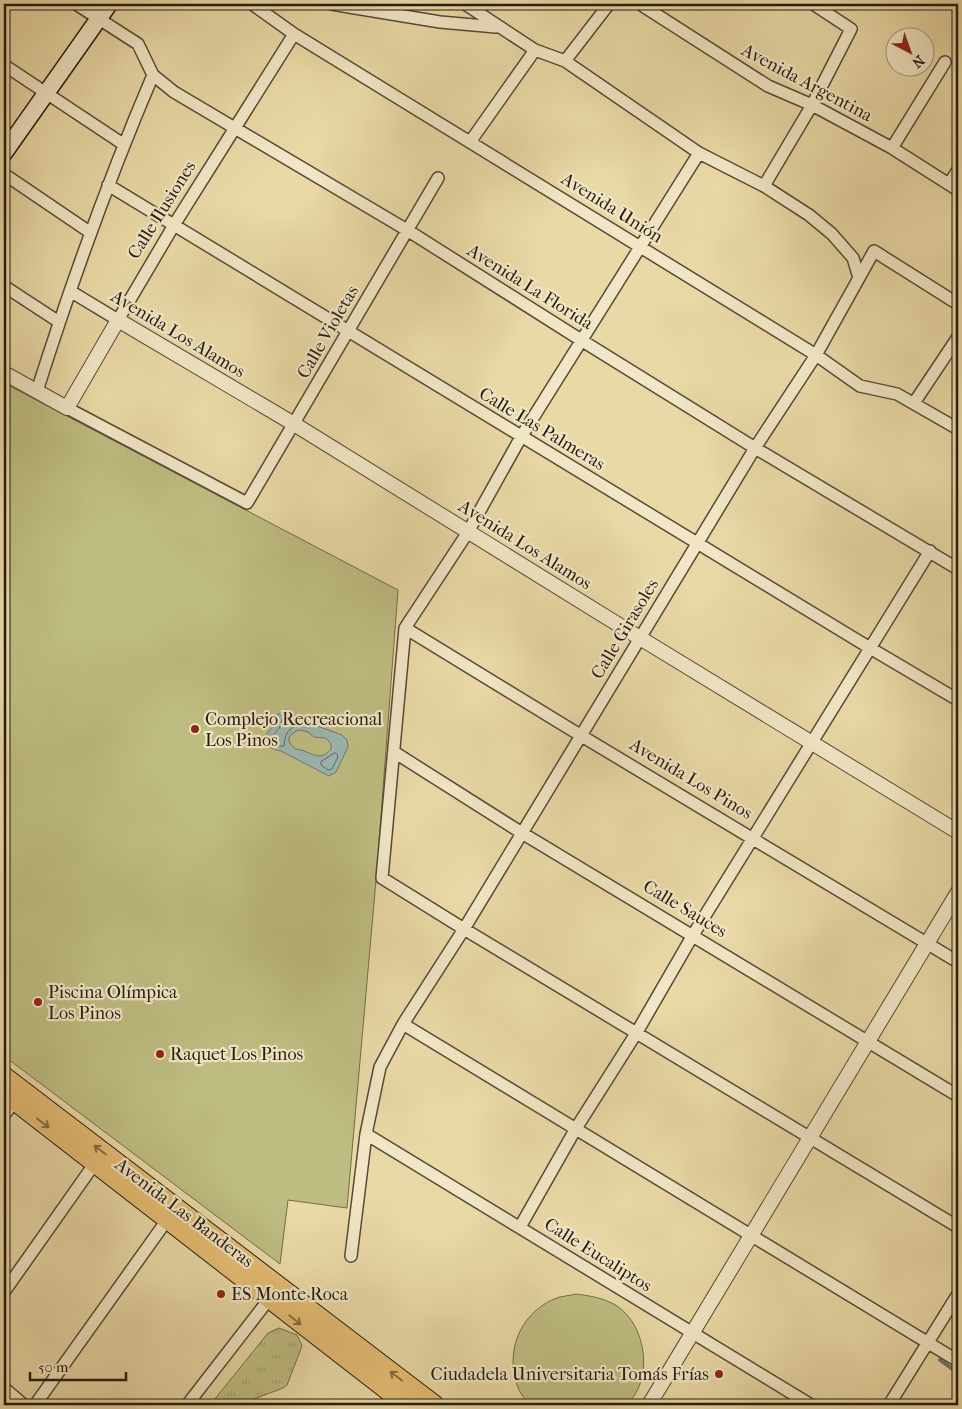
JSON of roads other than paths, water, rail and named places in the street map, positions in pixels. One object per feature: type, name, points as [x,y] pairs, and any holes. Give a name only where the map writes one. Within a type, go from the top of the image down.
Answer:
[{"type":"main road","points":[[4,153],[110,4]]},
{"type":"main road","name":"Avenida Las Banderas","points":[[4,1076],[274,1293],[406,1405]]},
{"type":"main road","name":"Avenida Las Banderas","points":[[9,1097],[168,1220],[435,1405]]},
{"type":"street","name":"Avenida La Florida","points":[[76,4],[138,44],[153,75],[174,92],[407,230],[755,448],[958,569]]},
{"type":"street","name":"Avenida Unión","points":[[252,4],[294,34],[641,246],[816,355],[860,386],[897,394],[958,429]]},
{"type":"street","points":[[332,4],[350,5],[440,22],[498,27]]},
{"type":"street","points":[[465,4],[535,50],[565,61],[699,153],[764,186],[809,215],[832,234],[853,258],[859,278]]},
{"type":"street","points":[[565,61],[609,4]]},
{"type":"street","name":"Avenida Argentina","points":[[640,4],[768,86],[812,105],[892,148],[954,187]]},
{"type":"street","points":[[764,186],[812,105],[852,29],[813,4]]},
{"type":"street","name":"Calle Ilusiones","points":[[67,408],[174,225],[294,34]]},
{"type":"street","points":[[470,142],[535,50]]},
{"type":"street","points":[[892,148],[945,62]]},
{"type":"street","points":[[4,65],[123,144]]},
{"type":"street","points":[[37,392],[59,322],[123,144],[153,75]]},
{"type":"street","points":[[699,153],[581,340],[522,437],[468,532],[405,628],[382,878],[958,1227]]},
{"type":"street","points":[[954,187],[958,170]]},
{"type":"street","points":[[4,174],[91,233]]},
{"type":"street","name":"Calle Violetas","points":[[67,408],[247,503],[438,178]]},
{"type":"street","name":"Calle Las Palmeras","points":[[108,185],[958,700]]},
{"type":"street","name":"Calle Girasoles","points":[[351,1256],[366,1134],[380,1068],[403,1024],[464,929],[755,448],[816,355],[874,251],[958,304]]},
{"type":"street","points":[[4,286],[59,322]]},
{"type":"street","name":"Avenida Los Alamos","points":[[70,291],[294,424],[958,832]]},
{"type":"street","points":[[914,403],[958,337]]},
{"type":"street","points":[[4,373],[67,408]]},
{"type":"street","points":[[520,1227],[575,1130],[637,1032],[693,935],[930,551]]},
{"type":"street","name":"Avenida Los Pinos","points":[[405,628],[580,735],[928,942],[958,962]]},
{"type":"street","name":"Calle Sauces","points":[[394,752],[522,833],[958,1096]]},
{"type":"street","points":[[649,1405],[958,892]]},
{"type":"street","points":[[403,1024],[958,1361]]},
{"type":"street","points":[[4,1116],[9,1097]]},
{"type":"street","name":"Calle Eucaliptos","points":[[366,1134],[811,1405]]},
{"type":"street","points":[[4,1292],[95,1163]]},
{"type":"street","points":[[35,1405],[168,1220]]},
{"type":"street","points":[[186,1405],[274,1293]]},
{"type":"street","points":[[889,1405],[958,1294]]},
{"type":"street","points":[[4,1388],[24,1405]]},
{"type":"water","points":[[286,709],[300,718],[305,718],[312,724],[342,735],[347,740],[348,747],[336,772],[329,776],[268,745],[266,743],[266,736],[276,723],[277,715]],"holes":[[[296,731],[308,732],[314,737],[326,738],[331,744],[331,749],[318,756],[295,749],[289,742],[289,737]]]},
{"type":"waterway","points":[[940,1360],[958,1373]]},
{"type":"place","name":"Complejo Recreacional Los Pinos","points":[[195,729]]},
{"type":"place","name":"Piscina Olímpica Los Pinos","points":[[38,1002]]},
{"type":"place","name":"Raquet Los Pinos","points":[[160,1054]]},
{"type":"place","name":"ES Monte Roca","points":[[221,1294]]},
{"type":"place","name":"Ciudadela Universitaria Tomás Frías","points":[[719,1374]]}]
